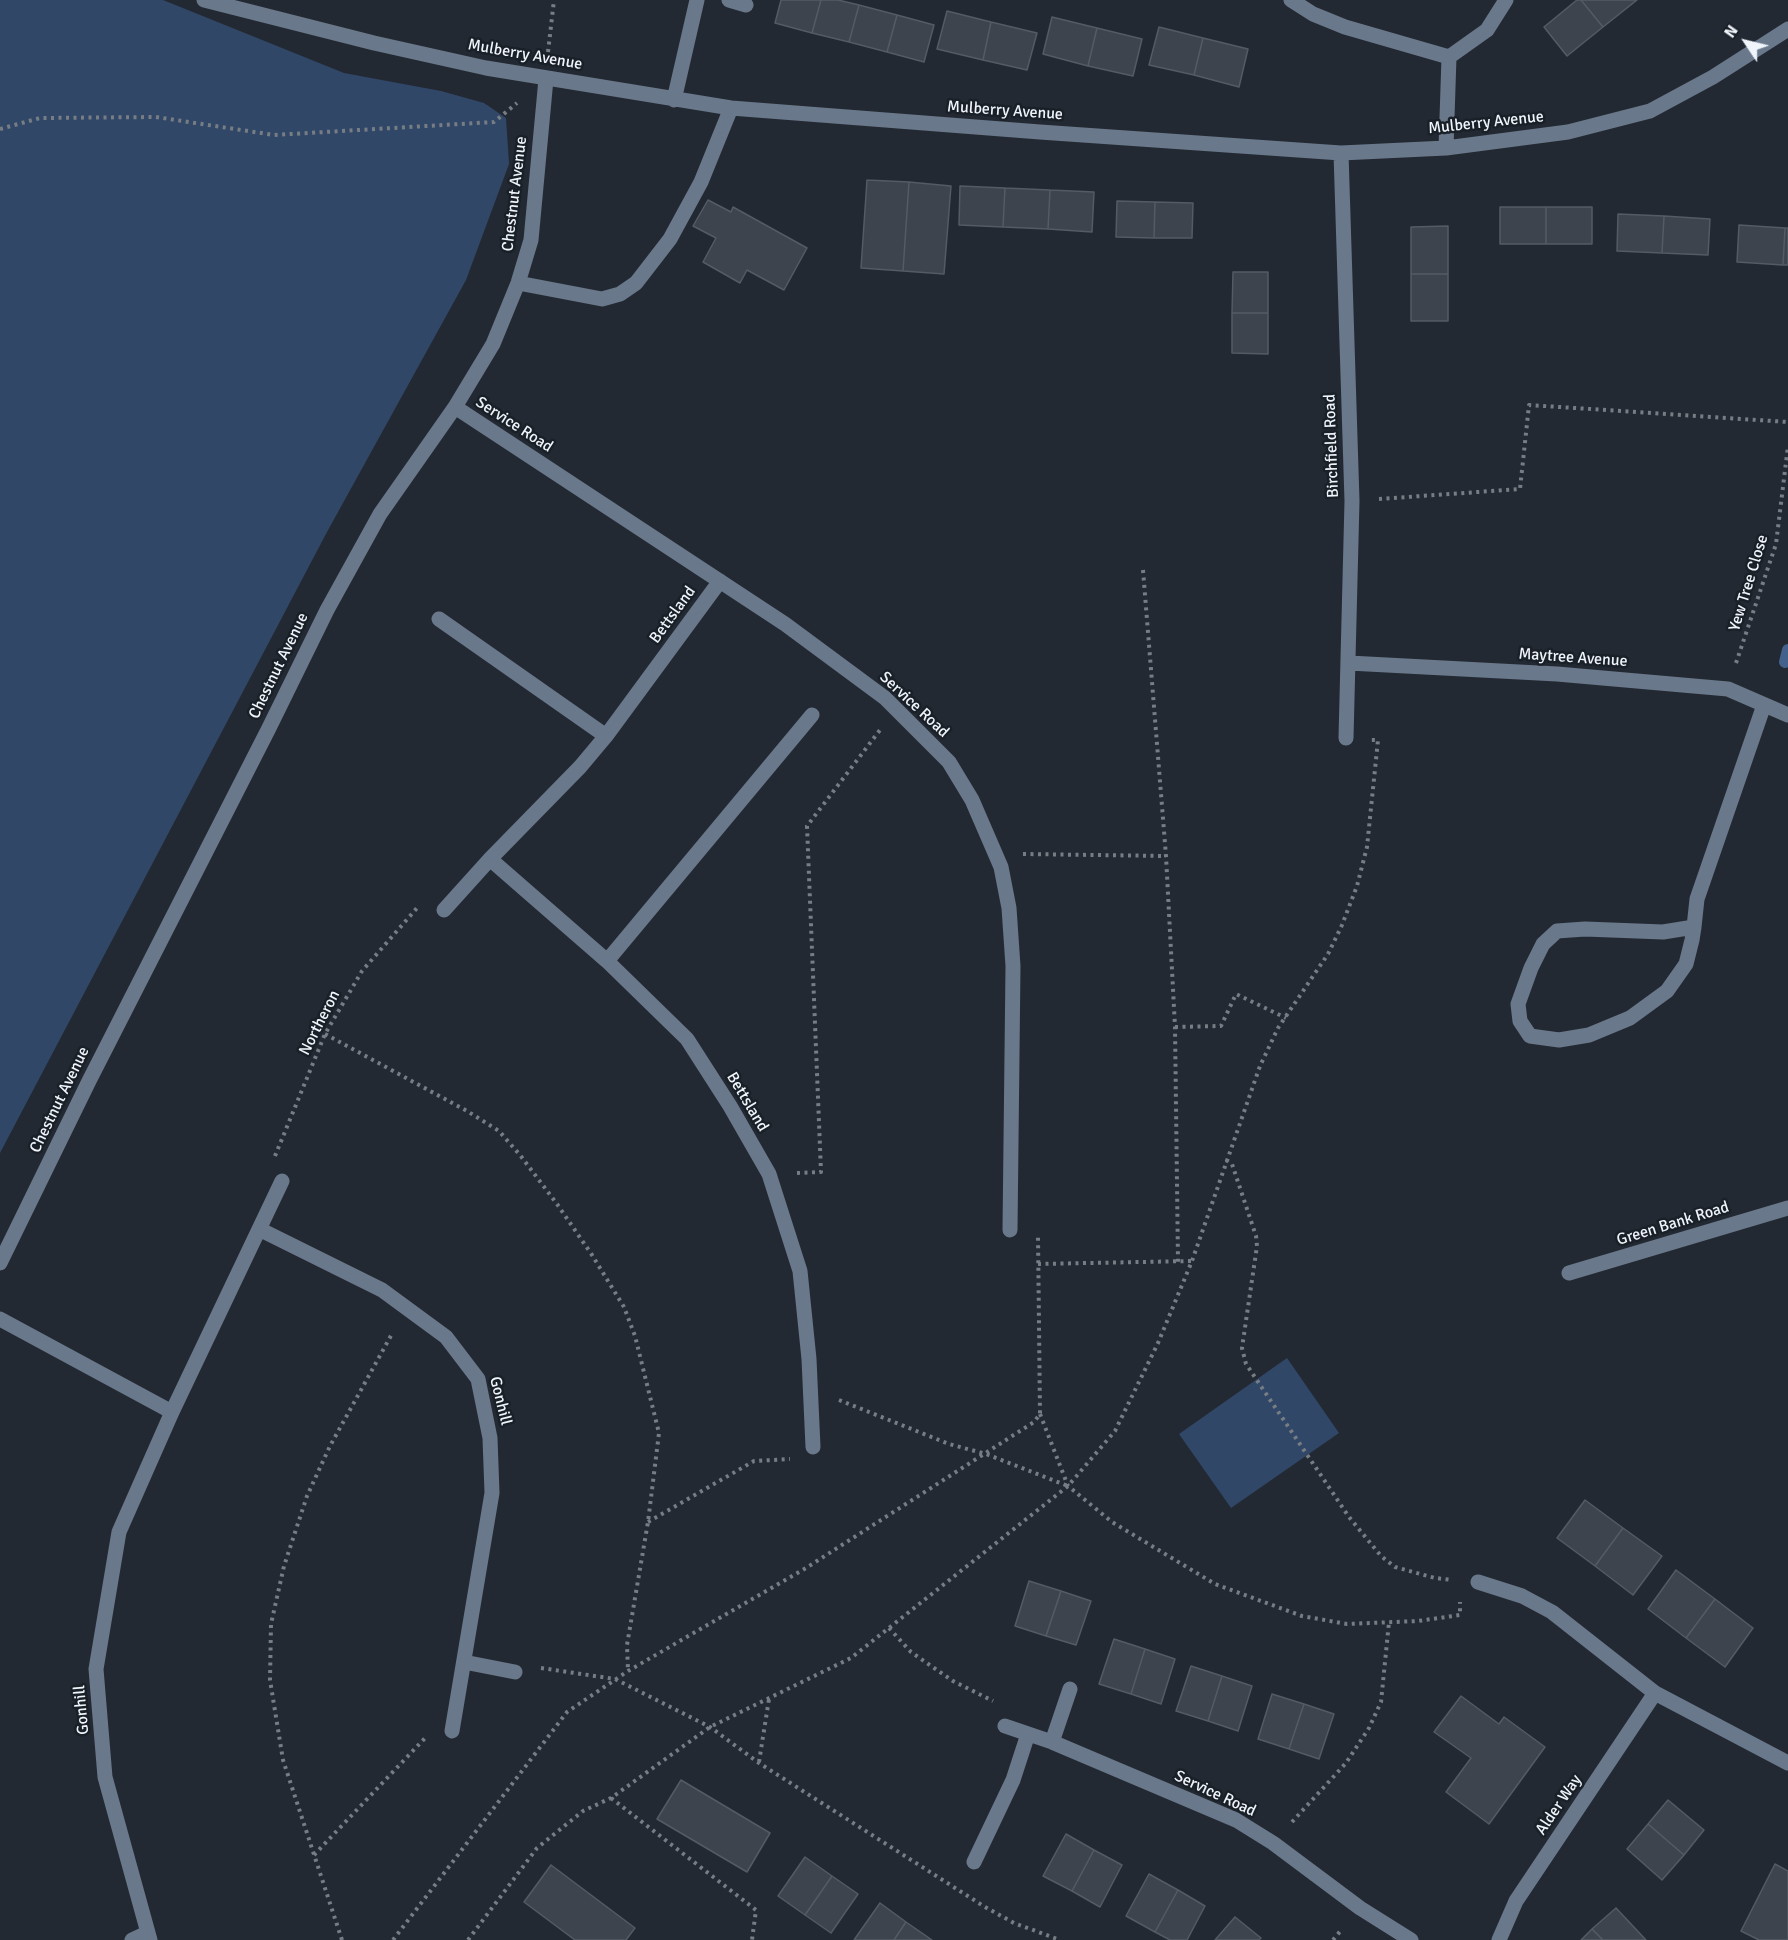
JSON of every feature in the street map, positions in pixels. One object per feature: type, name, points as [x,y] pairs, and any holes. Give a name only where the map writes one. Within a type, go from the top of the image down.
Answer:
[{"type":"street","name":"Mulberry Avenue","points":[[204,0],[374,43],[525,76],[731,108],[1341,153],[1446,148],[1568,132],[1650,111],[1713,77],[1788,29]]},
{"type":"street","points":[[674,100],[698,0]]},
{"type":"street","points":[[729,0],[746,5]]},
{"type":"street","points":[[1292,0],[1313,14],[1345,27],[1449,57]]},
{"type":"street","points":[[1449,57],[1487,30],[1506,0]]},
{"type":"street","points":[[1446,148],[1449,57]]},
{"type":"street","name":"Chestnut Avenue","points":[[0,1263],[89,1081],[327,610],[380,514],[455,407],[493,344],[518,283],[531,240],[546,78]]},
{"type":"street","points":[[518,283],[602,299],[620,294],[636,283],[670,239],[701,182],[731,108]]},
{"type":"street","name":"Birchfield Road","points":[[1341,153],[1352,501],[1346,738]]},
{"type":"street","name":"Service Road","points":[[455,407],[785,624],[885,698],[950,762],[972,800],[1001,867],[1009,908],[1013,966],[1010,1230]]},
{"type":"street","name":"Bettsland","points":[[444,910],[490,859],[580,767],[606,736],[720,581]]},
{"type":"street","points":[[440,619],[606,736]]},
{"type":"street","name":"Maytree Avenue","points":[[1349,663],[1557,674],[1728,689],[1788,715]]},
{"type":"street","points":[[1694,927],[1663,932],[1585,929],[1557,931],[1543,944],[1531,968],[1518,1004],[1520,1021],[1530,1036],[1559,1040],[1589,1035],[1630,1018],[1667,991],[1686,964],[1694,927],[1697,899],[1764,705]]},
{"type":"street","points":[[607,961],[812,716]]},
{"type":"street","name":"Bettsland","points":[[490,859],[607,961],[687,1039],[730,1106],[769,1174],[800,1271],[813,1447]]},
{"type":"street","name":"Gonhill","points":[[148,1936],[105,1777],[96,1669],[119,1532],[172,1413],[282,1181]]},
{"type":"street","name":"Green Bank Road","points":[[1569,1273],[1788,1208]]},
{"type":"street","name":"Gonhill","points":[[259,1229],[382,1290],[446,1337],[478,1379],[490,1438],[492,1493],[452,1731]]},
{"type":"street","points":[[0,1319],[172,1413]]},
{"type":"street","points":[[1478,1581],[1522,1596],[1552,1612],[1655,1694],[1788,1763]]},
{"type":"street","points":[[464,1662],[515,1672]]},
{"type":"street","points":[[1052,1742],[1070,1689]]},
{"type":"street","name":"Alder Way","points":[[1498,1940],[1516,1901],[1655,1694]]},
{"type":"street","name":"Service Road","points":[[1005,1726],[1052,1742],[1236,1820],[1273,1843],[1359,1908],[1411,1940]]},
{"type":"street","points":[[974,1862],[1013,1780],[1028,1734]]},
{"type":"street","points":[[132,1940],[148,1936]]},
{"type":"path","points":[[0,129],[40,118],[156,117],[274,135],[494,122],[546,78],[554,0]]},
{"type":"path","points":[[1352,501],[1520,489],[1529,405],[1788,422]]},
{"type":"path","name":"Yew Tree Close","points":[[1728,689],[1776,544],[1788,447]]},
{"type":"path","points":[[1143,570],[1166,856],[1175,1027],[1178,1262]]},
{"type":"path","points":[[769,1174],[821,1172],[807,826],[895,709]]},
{"type":"path","points":[[468,1940],[537,1848],[583,1811],[611,1798],[710,1727],[851,1658],[1068,1486],[1116,1431],[1158,1343],[1192,1262],[1260,1066],[1278,1028],[1329,954],[1356,886],[1366,847],[1378,740],[1346,738]]},
{"type":"path","points":[[995,854],[1166,856]]},
{"type":"path","name":"Northeron","points":[[282,1181],[290,1163],[273,1155],[325,1034],[362,971],[419,907],[444,910]]},
{"type":"path","points":[[1175,1027],[1221,1026],[1236,994],[1286,1018]]},
{"type":"path","points":[[325,1034],[468,1111],[499,1131],[520,1155],[592,1255],[624,1307],[635,1336],[659,1433],[648,1522],[627,1645],[628,1671]]},
{"type":"path","points":[[1226,1160],[1232,1164],[1256,1236],[1257,1246],[1242,1348],[1246,1364],[1349,1517],[1380,1556],[1395,1567],[1435,1578],[1478,1581]]},
{"type":"path","points":[[1010,1230],[1038,1231],[1040,1414],[1068,1486]]},
{"type":"path","points":[[1038,1264],[1192,1262]]},
{"type":"path","points":[[342,1940],[283,1760],[270,1680],[271,1624],[284,1566],[307,1497],[330,1446],[406,1308]]},
{"type":"path","points":[[810,1389],[949,1444],[986,1454],[1068,1486],[1112,1522],[1215,1584],[1302,1616],[1347,1624],[1418,1621],[1460,1615],[1459,1581]]},
{"type":"path","points":[[393,1940],[567,1712],[628,1671],[806,1568],[986,1454],[1034,1422],[1040,1414]]},
{"type":"path","points":[[648,1522],[754,1461],[806,1458],[813,1447]]},
{"type":"path","points":[[1273,1843],[1346,1763],[1369,1728],[1381,1702],[1389,1622]]},
{"type":"path","points":[[889,1628],[911,1652],[944,1676],[995,1702],[989,1718],[1005,1726]]},
{"type":"path","points":[[515,1672],[528,1665],[615,1679],[710,1727],[759,1763],[985,1907],[1014,1923],[1060,1940]]},
{"type":"path","points":[[759,1763],[769,1698]]},
{"type":"path","points":[[314,1855],[432,1731],[452,1731]]},
{"type":"path","points":[[611,1798],[756,1910],[752,1940]]},
{"type":"shaded area","points":[[0,0],[163,0],[344,73],[441,91],[484,103],[506,118],[509,164],[466,280],[327,532],[0,1153]]},
{"type":"shaded area","points":[[1287,1358],[1339,1433],[1231,1508],[1179,1434]]},
{"type":"building","points":[[781,0],[821,0],[812,33],[775,23]]},
{"type":"building","points":[[821,0],[838,0],[859,5],[849,42],[812,33]]},
{"type":"building","points":[[1577,0],[1581,0],[1603,27],[1567,56],[1544,27]]},
{"type":"building","points":[[1581,0],[1637,0],[1603,27]]},
{"type":"building","points":[[859,5],[897,15],[887,52],[849,42]]},
{"type":"building","points":[[947,11],[991,22],[983,60],[937,49]]},
{"type":"building","points":[[897,15],[934,25],[924,62],[887,52]]},
{"type":"building","points":[[1052,17],[1097,28],[1088,66],[1043,54]]},
{"type":"building","points":[[991,22],[1037,33],[1027,70],[983,60]]},
{"type":"building","points":[[1159,27],[1203,38],[1194,75],[1149,65]]},
{"type":"building","points":[[1097,28],[1142,39],[1133,76],[1088,66]]},
{"type":"building","points":[[1203,38],[1248,49],[1239,87],[1194,75]]},
{"type":"building","points":[[867,180],[909,182],[903,271],[861,268]]},
{"type":"building","points":[[909,182],[951,186],[944,274],[903,271]]},
{"type":"building","points":[[960,186],[1005,188],[1003,227],[959,225]]},
{"type":"building","points":[[1005,188],[1050,190],[1048,229],[1003,227]]},
{"type":"building","points":[[1050,190],[1094,192],[1092,232],[1048,229]]},
{"type":"building","points":[[708,200],[731,212],[733,207],[807,248],[784,290],[747,270],[740,283],[703,262],[716,238],[693,226]]},
{"type":"building","points":[[1117,201],[1155,202],[1154,238],[1116,237]]},
{"type":"building","points":[[1155,202],[1193,203],[1192,238],[1154,238]]},
{"type":"building","points":[[1500,207],[1546,207],[1546,244],[1500,244]]},
{"type":"building","points":[[1546,207],[1592,207],[1592,244],[1546,244]]},
{"type":"building","points":[[1618,214],[1664,216],[1662,253],[1617,251]]},
{"type":"building","points":[[1664,216],[1710,219],[1708,255],[1662,253]]},
{"type":"building","points":[[1739,225],[1785,228],[1783,265],[1737,262]]},
{"type":"building","points":[[1448,226],[1448,274],[1411,274],[1411,227]]},
{"type":"building","points":[[1785,228],[1788,228],[1788,265],[1783,265]]},
{"type":"building","points":[[1233,272],[1268,272],[1268,313],[1232,313]]},
{"type":"building","points":[[1411,274],[1448,274],[1448,321],[1411,321]]},
{"type":"building","points":[[1232,313],[1268,313],[1268,354],[1232,353]]},
{"type":"building","points":[[1585,1500],[1623,1528],[1595,1566],[1557,1538]]},
{"type":"building","points":[[1623,1528],[1662,1556],[1633,1595],[1595,1566]]},
{"type":"building","points":[[1676,1570],[1715,1599],[1686,1638],[1648,1609]]},
{"type":"building","points":[[1029,1581],[1061,1591],[1046,1636],[1015,1626]]},
{"type":"building","points":[[1061,1591],[1091,1601],[1076,1645],[1046,1636]]},
{"type":"building","points":[[1715,1599],[1753,1628],[1725,1667],[1686,1638]]},
{"type":"building","points":[[1114,1639],[1145,1649],[1131,1694],[1099,1684]]},
{"type":"building","points":[[1145,1649],[1175,1659],[1161,1704],[1131,1694]]},
{"type":"building","points":[[1191,1666],[1222,1676],[1208,1721],[1176,1711]]},
{"type":"building","points":[[1222,1676],[1252,1686],[1238,1731],[1208,1721]]},
{"type":"building","points":[[1272,1694],[1304,1704],[1289,1749],[1258,1739]]},
{"type":"building","points":[[1461,1696],[1499,1724],[1504,1717],[1545,1747],[1489,1824],[1446,1792],[1471,1758],[1434,1732]]},
{"type":"building","points":[[1304,1704],[1334,1714],[1319,1759],[1289,1749]]},
{"type":"building","points":[[681,1780],[770,1833],[747,1872],[657,1819]]},
{"type":"building","points":[[1668,1800],[1704,1830],[1684,1855],[1648,1824]]},
{"type":"building","points":[[1648,1824],[1684,1855],[1662,1880],[1627,1849]]},
{"type":"building","points":[[1066,1834],[1094,1850],[1072,1891],[1043,1876]]},
{"type":"building","points":[[1094,1850],[1122,1865],[1100,1907],[1072,1891]]},
{"type":"building","points":[[805,1857],[832,1876],[805,1915],[778,1896]]},
{"type":"building","points":[[1775,1864],[1788,1871],[1788,1940],[1759,1940],[1741,1931]]},
{"type":"building","points":[[551,1865],[635,1928],[626,1940],[575,1940],[524,1902]]},
{"type":"building","points":[[1149,1874],[1178,1890],[1155,1932],[1126,1916]]},
{"type":"building","points":[[832,1876],[858,1894],[831,1933],[805,1915]]},
{"type":"building","points":[[1178,1890],[1205,1906],[1187,1940],[1170,1940],[1155,1932]]},
{"type":"building","points":[[880,1903],[906,1922],[894,1940],[854,1940]]},
{"type":"building","points":[[1616,1908],[1646,1940],[1603,1940],[1592,1929]]},
{"type":"building","points":[[1235,1917],[1261,1938],[1259,1940],[1215,1940]]},
{"type":"building","points":[[906,1922],[932,1940],[894,1940]]},
{"type":"building","points":[[1592,1929],[1603,1940],[1581,1940]]},
{"type":"waterway","points":[[1785,662],[1788,650]]}]
